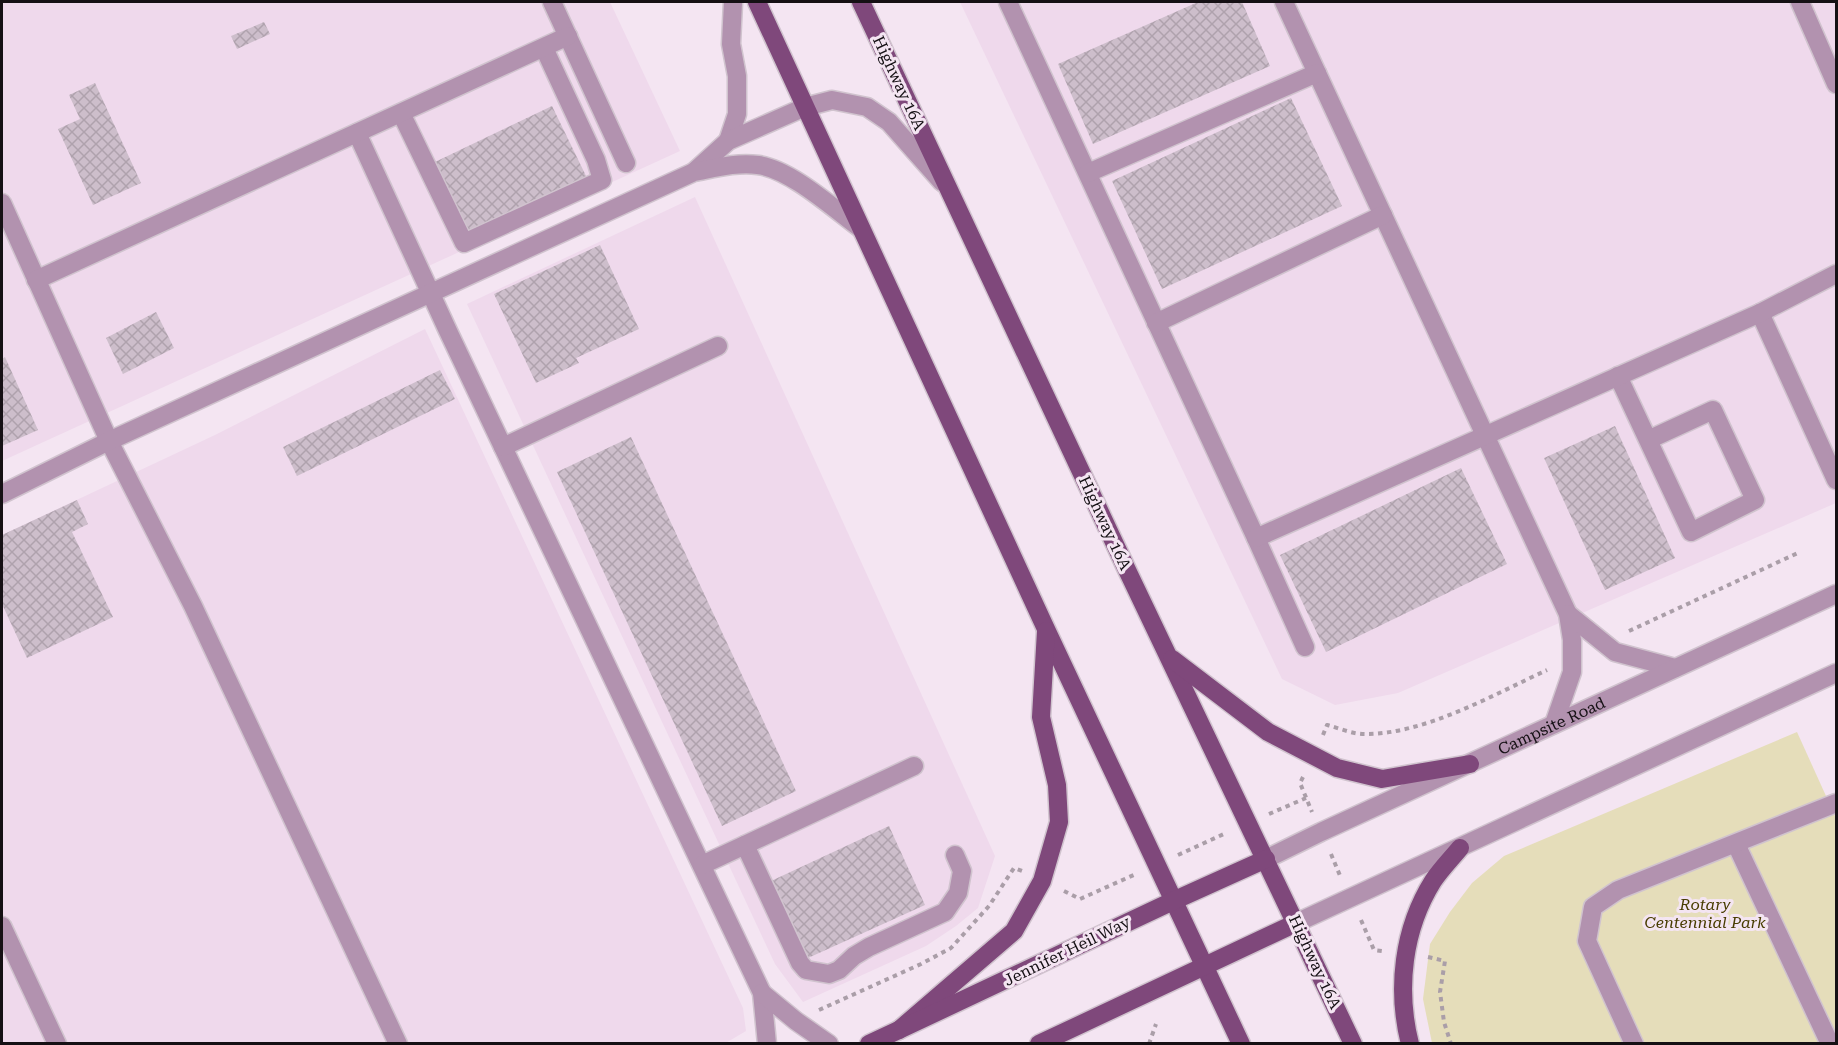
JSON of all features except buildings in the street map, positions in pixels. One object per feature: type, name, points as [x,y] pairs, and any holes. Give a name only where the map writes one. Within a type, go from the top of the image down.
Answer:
[{"type":"main road","points":[[757,2],[1046,629],[1241,1044]]},
{"type":"main road","name":"Highway 16A","points":[[861,2],[1167,655],[1353,1044]]},
{"type":"main road","points":[[899,1029],[1014,931],[1042,881],[1059,822],[1057,785],[1041,717],[1046,629]]},
{"type":"main road","points":[[1167,655],[1268,732],[1337,768],[1382,779],[1470,764]]},
{"type":"main road","points":[[1410,1044],[1405,1026],[1402,988],[1406,953],[1418,910],[1434,880],[1460,848]]},
{"type":"main road","name":"Jennifer Heil Way","points":[[869,1044],[1266,859]]},
{"type":"main road","points":[[1039,1044],[1296,922]]},
{"type":"street","points":[[552,2],[626,163]]},
{"type":"street","points":[[728,141],[737,114],[737,76],[731,44],[733,2]]},
{"type":"street","points":[[1008,2],[1305,647]]},
{"type":"street","points":[[1284,2],[1568,614],[1572,640],[1572,672],[1554,724]]},
{"type":"street","points":[[1800,2],[1836,84]]},
{"type":"street","points":[[36,280],[568,36]]},
{"type":"street","points":[[401,113],[464,243],[602,180],[596,160],[544,48]]},
{"type":"street","points":[[1088,173],[1317,73]]},
{"type":"street","points":[[694,172],[728,141],[805,107],[832,100],[867,107],[889,122],[948,188]]},
{"type":"street","points":[[357,133],[762,993],[767,1044]]},
{"type":"street","points":[[2,494],[109,441],[694,172],[728,165],[759,165],[788,176],[860,228]]},
{"type":"street","points":[[2,203],[109,441],[198,615],[398,1044]]},
{"type":"street","points":[[1156,323],[1383,215]]},
{"type":"street","points":[[1256,538],[1760,313],[1836,274]]},
{"type":"street","points":[[1760,313],[1836,480]]},
{"type":"street","points":[[503,447],[718,346]]},
{"type":"street","points":[[1618,376],[1691,532],[1755,500],[1713,410],[1648,440]]},
{"type":"street","name":"Campsite Road","points":[[1266,859],[1836,594]]},
{"type":"street","points":[[1568,614],[1615,652],[1675,668]]},
{"type":"street","points":[[1296,922],[1836,673]]},
{"type":"street","points":[[702,865],[914,766]]},
{"type":"street","points":[[1634,1044],[1587,940],[1593,908],[1618,890],[1836,803]]},
{"type":"street","points":[[1736,844],[1830,1044]]},
{"type":"street","points":[[745,845],[800,963],[807,970],[829,974],[839,970],[854,956],[869,947],[945,912],[958,893],[962,871],[955,855]]},
{"type":"street","points":[[2,927],[57,1044]]},
{"type":"street","points":[[762,993],[829,1044]]},
{"type":"path","points":[[1629,631],[1800,552]]},
{"type":"path","points":[[1327,725],[1361,734],[1398,732],[1438,719],[1546,670]]},
{"type":"path","points":[[820,1010],[951,948],[988,906],[1014,868]]},
{"type":"path","points":[[1406,953],[1445,961],[1440,992],[1444,1022],[1451,1044]]},
{"type":"path","points":[[1149,1044],[1156,1024]]},
{"type":"shaded area","points":[[2,2],[610,2],[680,151],[2,461]]},
{"type":"shaded area","points":[[960,2],[1836,2],[1836,503],[1398,693],[1335,705],[1282,679]]},
{"type":"shaded area","points":[[695,197],[995,856],[978,908],[956,926],[926,946],[803,1002],[775,964],[467,304]]},
{"type":"shaded area","points":[[425,329],[743,1008],[746,1031],[724,1044],[2,1043],[2,535],[215,435]]},
{"type":"green space","name":"Rotary Centennial Park","points":[[1797,732],[1836,818],[1836,1043],[1432,1043],[1423,999],[1430,944],[1472,883],[1504,856]]}]
